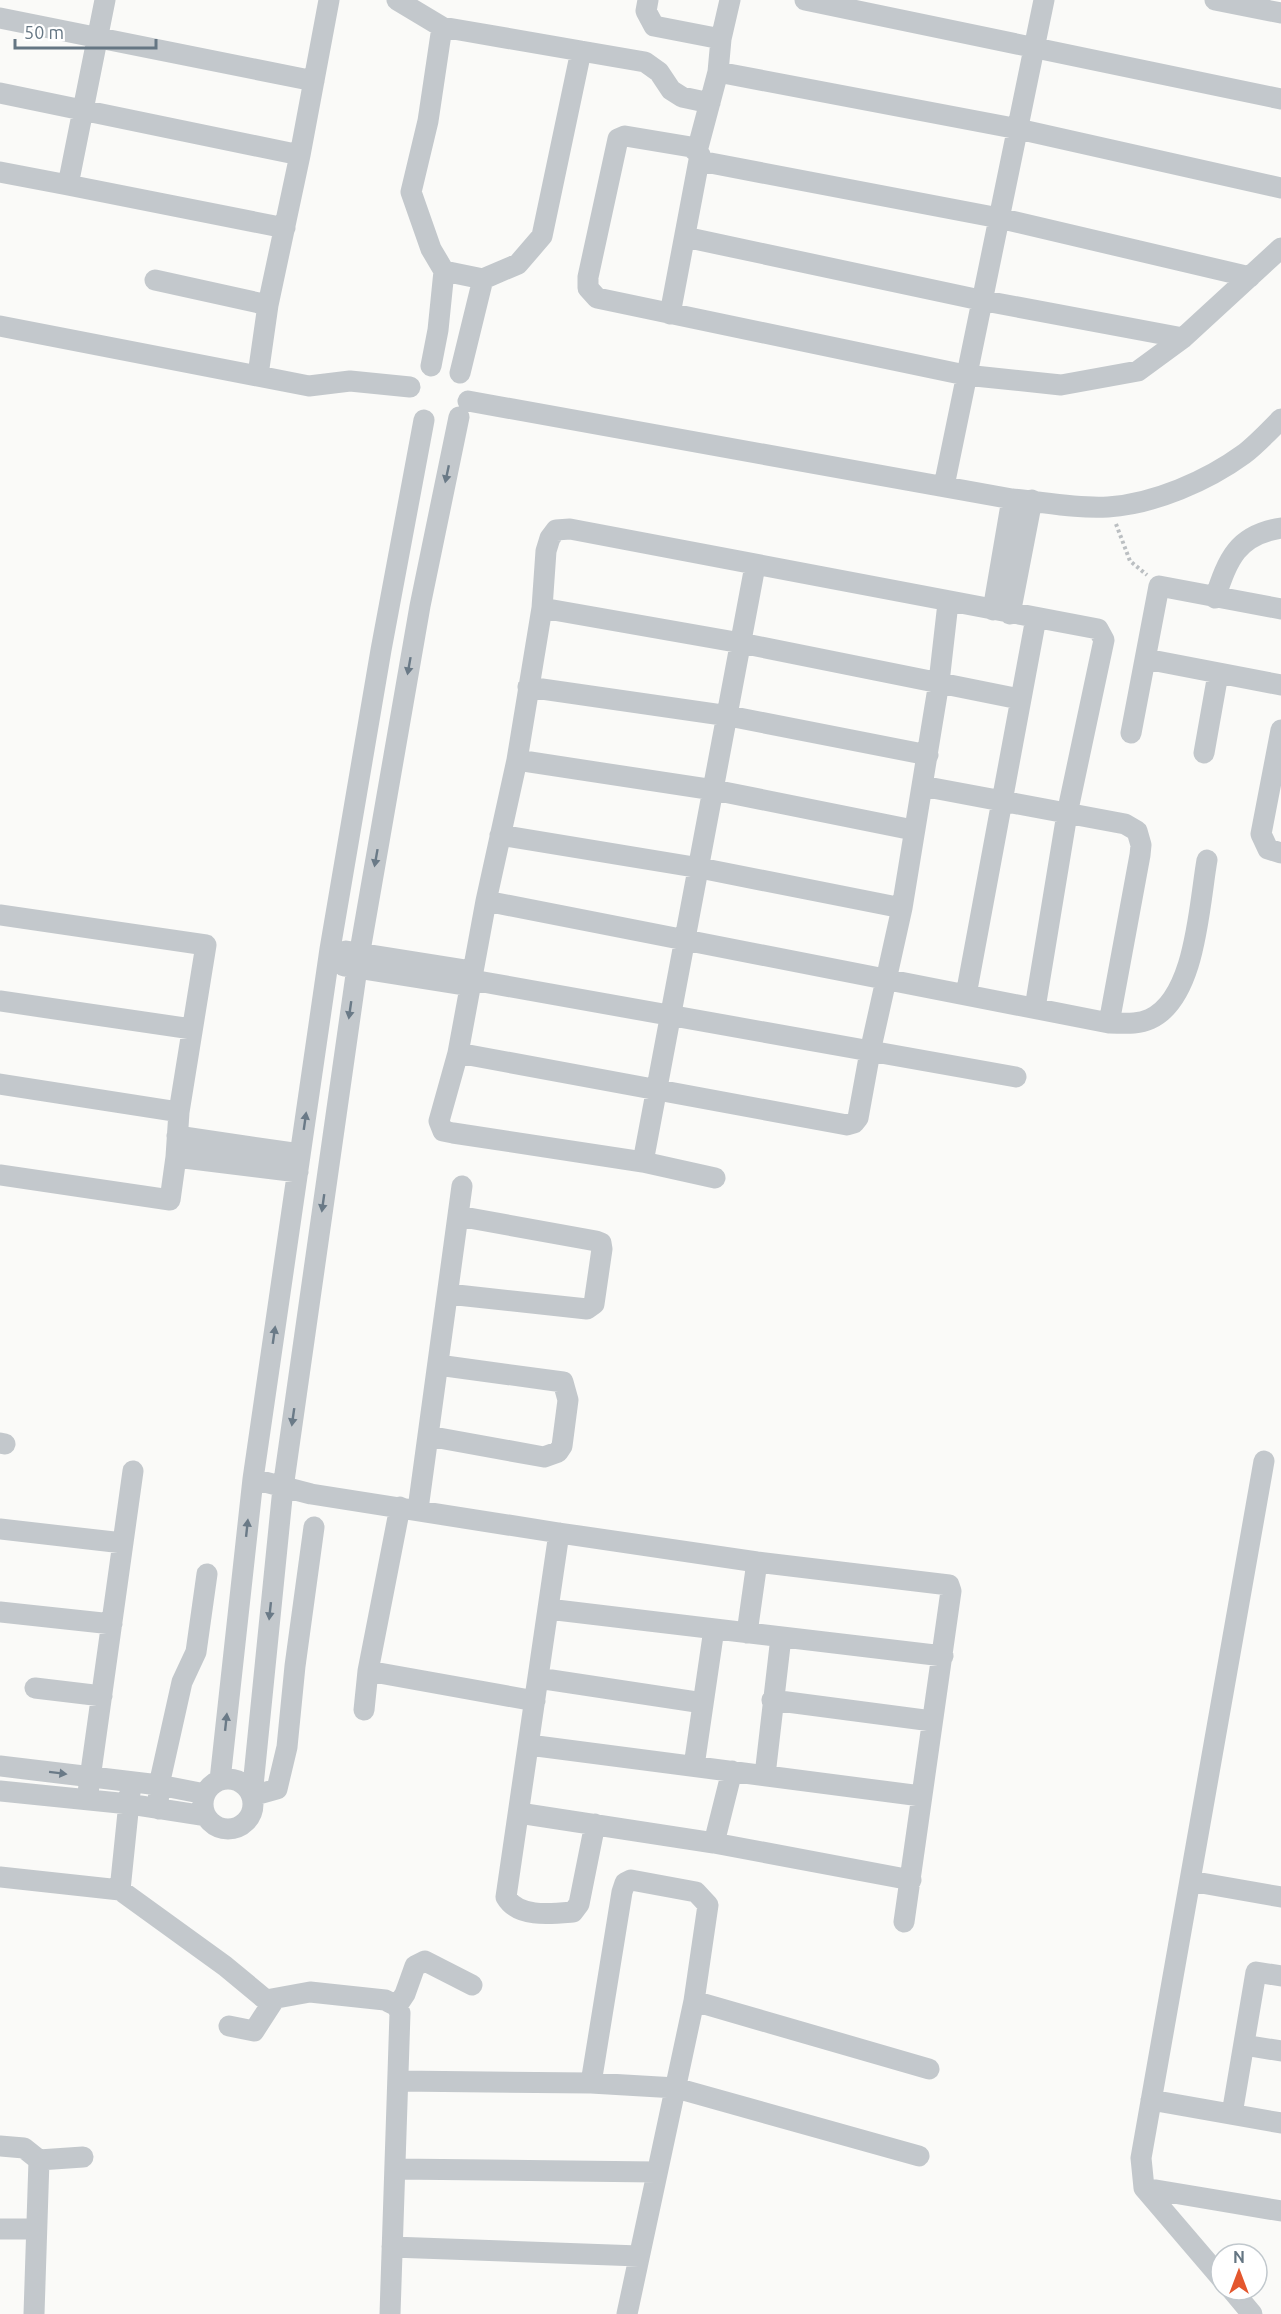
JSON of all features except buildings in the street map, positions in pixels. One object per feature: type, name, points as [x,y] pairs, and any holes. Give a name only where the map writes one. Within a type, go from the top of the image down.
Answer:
[{"type":"street","points":[[68,185],[105,0]]},
{"type":"street","points":[[258,375],[268,305],[300,156],[326,0]]},
{"type":"street","points":[[397,0],[442,27],[645,62],[659,72],[672,90],[682,97],[710,103]]},
{"type":"street","points":[[648,0],[646,11],[654,26],[721,39]]},
{"type":"street","points":[[670,314],[698,156],[718,72],[721,39],[730,0]]},
{"type":"street","points":[[804,0],[1035,46],[1281,99]]},
{"type":"street","points":[[944,486],[980,300],[1044,0]]},
{"type":"street","points":[[1215,0],[1281,13]]},
{"type":"street","points":[[0,18],[314,81]]},
{"type":"street","points":[[431,366],[444,271],[431,249],[411,192],[428,121],[442,27]]},
{"type":"street","points":[[444,271],[483,279],[518,264],[542,236],[582,51]]},
{"type":"street","points":[[718,72],[1018,129],[1281,188]]},
{"type":"street","points":[[0,93],[85,109],[300,156]]},
{"type":"street","points":[[1250,277],[999,218],[698,156],[634,137],[618,139],[588,277],[588,288],[597,298],[965,375],[1061,385],[1138,371],[1183,338],[1250,277],[1281,248]]},
{"type":"street","points":[[0,172],[285,228]]},
{"type":"street","points":[[685,237],[980,300],[1183,338]]},
{"type":"street","points":[[460,374],[483,279]]},
{"type":"street","points":[[155,280],[268,305]]},
{"type":"street","points":[[0,326],[309,386],[350,381],[410,387]]},
{"type":"street","points":[[424,420],[381,650],[329,956],[253,1479],[235,1642],[212,1787],[203,1806],[206,1816],[222,1829],[233,1829],[243,1824],[250,1816],[253,1807],[252,1796],[283,1488],[358,960],[420,606],[463,409],[466,382],[460,374],[441,365],[431,366],[414,377],[410,387],[410,403],[416,415],[424,420],[442,424],[463,409],[1022,500],[1075,506],[1109,507],[1146,501],[1213,473],[1244,453],[1281,419]]},
{"type":"street","points":[[1002,612],[1022,500]]},
{"type":"street","points":[[1215,598],[1223,573],[1240,544],[1265,531],[1281,528]]},
{"type":"street","points":[[715,1178],[643,1162],[444,1131],[439,1121],[458,1053],[486,901],[517,760],[542,608],[546,551],[550,537],[556,530],[570,529],[948,603],[1098,629],[1104,640],[1067,814],[1035,1008]]},
{"type":"street","points":[[643,1162],[683,938],[700,868],[729,716],[755,566]]},
{"type":"street","points":[[1131,733],[1159,586],[1281,609]]},
{"type":"street","points":[[458,1053],[657,1092],[847,1125],[854,1124],[858,1118],[902,908],[913,830],[928,755],[948,603]]},
{"type":"street","points":[[542,608],[741,643],[1019,699]]},
{"type":"street","points":[[966,995],[1000,801],[1036,618]]},
{"type":"street","points":[[1146,659],[1281,685]]},
{"type":"street","points":[[1204,753],[1218,674]]},
{"type":"street","points":[[528,687],[729,716],[928,755]]},
{"type":"street","points":[[1281,730],[1262,834],[1268,849],[1281,853]]},
{"type":"street","points":[[517,760],[714,790],[913,830]]},
{"type":"street","points":[[922,786],[1133,827],[1140,837],[1140,855],[1109,1023]]},
{"type":"street","points":[[500,835],[700,868],[902,908]]},
{"type":"street","points":[[486,901],[887,977],[1109,1023],[1135,1024],[1150,1019],[1165,1009],[1176,996],[1187,972],[1207,860]]},
{"type":"street","points":[[0,915],[206,945],[179,1112],[170,1200],[0,1175]]},
{"type":"street","points":[[329,956],[471,979],[669,1017],[1016,1077]]},
{"type":"street","points":[[0,1001],[192,1029]]},
{"type":"street","points":[[0,1084],[179,1112]]},
{"type":"street","points":[[177,1136],[299,1163]]},
{"type":"street","points":[[176,1157],[299,1163]]},
{"type":"street","points":[[364,1710],[368,1671],[428,1436],[462,1186]]},
{"type":"street","points":[[448,1294],[587,1309],[594,1304],[602,1249],[601,1243],[596,1240],[458,1216]]},
{"type":"street","points":[[428,1436],[544,1457],[558,1452],[562,1446],[568,1400],[563,1382],[438,1365]]},
{"type":"street","points":[[1209,2264],[1144,2188],[1141,2158],[1264,1461]]},
{"type":"street","points":[[87,1800],[133,1471]]},
{"type":"street","points":[[253,1479],[283,1488],[559,1533],[757,1562],[949,1585],[951,1591],[943,1656],[904,1922]]},
{"type":"street","points":[[252,1796],[277,1789],[287,1747],[295,1666],[314,1527]]},
{"type":"street","points":[[0,1529],[123,1543]]},
{"type":"street","points":[[559,1533],[506,1897],[510,1904],[521,1911],[573,1912],[579,1904],[595,1824]]},
{"type":"street","points":[[747,1633],[757,1562]]},
{"type":"street","points":[[158,1809],[159,1785],[182,1682],[196,1652],[207,1574]]},
{"type":"street","points":[[548,1609],[943,1656]]},
{"type":"street","points":[[0,1612],[112,1624]]},
{"type":"street","points":[[694,1766],[714,1629]]},
{"type":"street","points":[[765,1775],[780,1637]]},
{"type":"street","points":[[235,1642],[267,1645]]},
{"type":"street","points":[[368,1671],[535,1701]]},
{"type":"street","points":[[538,1678],[703,1702]]},
{"type":"street","points":[[35,1688],[102,1696]]},
{"type":"street","points":[[772,1700],[932,1721]]},
{"type":"street","points":[[529,1745],[921,1796]]},
{"type":"street","points":[[0,1766],[159,1785],[212,1787],[233,1779],[244,1785],[252,1796]]},
{"type":"street","points":[[714,1843],[732,1771]]},
{"type":"street","points":[[120,1890],[131,1783]]},
{"type":"street","points":[[0,1791],[129,1804],[206,1816]]},
{"type":"street","points":[[519,1813],[714,1843],[911,1880]]},
{"type":"street","points":[[0,1878],[120,1890],[225,1966],[266,2000],[310,1992],[385,2000],[397,2006],[400,2013],[399,2081],[390,2314]]},
{"type":"street","points":[[591,2083],[625,1883],[631,1880],[696,1892],[708,1905],[694,2001],[627,2314]]},
{"type":"street","points":[[1190,1881],[1281,1897]]},
{"type":"street","points":[[397,2006],[405,1994],[415,1966],[425,1961],[472,1985]]},
{"type":"street","points":[[1232,2114],[1256,1972],[1281,1976]]},
{"type":"street","points":[[230,2026],[254,2031],[274,2000]]},
{"type":"street","points":[[694,2001],[929,2069]]},
{"type":"street","points":[[1244,2045],[1281,2051]]},
{"type":"street","points":[[399,2081],[591,2083],[676,2088],[920,2156]]},
{"type":"street","points":[[1151,2100],[1281,2123]]},
{"type":"street","points":[[0,2146],[24,2148],[34,2153],[39,2160],[34,2314]]},
{"type":"street","points":[[39,2160],[83,2157]]},
{"type":"street","points":[[396,2169],[656,2172]]},
{"type":"street","points":[[1144,2188],[1281,2211]]},
{"type":"street","points":[[0,2229],[36,2229]]},
{"type":"street","points":[[392,2247],[639,2256]]},
{"type":"street","points":[[1242,2302],[1252,2314]]},
{"type":"path","points":[[1109,507],[1130,561],[1159,586]]}]
